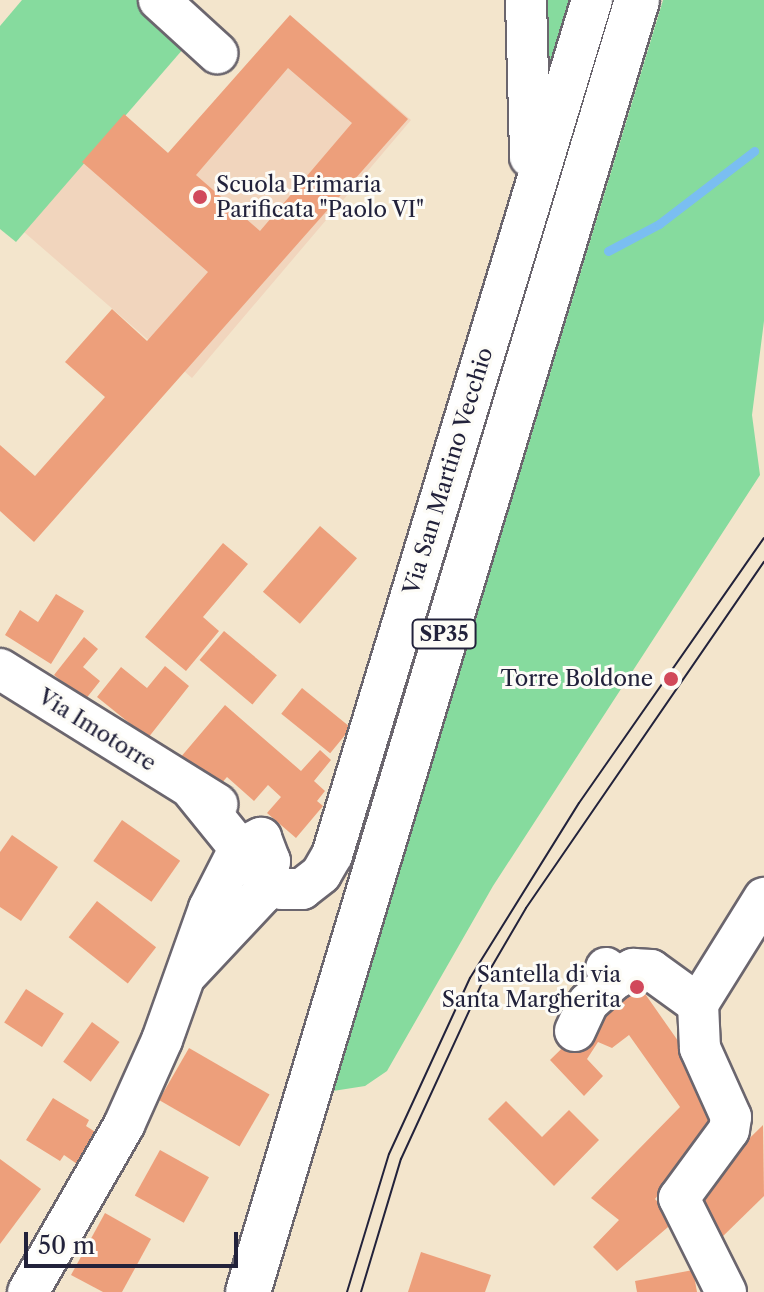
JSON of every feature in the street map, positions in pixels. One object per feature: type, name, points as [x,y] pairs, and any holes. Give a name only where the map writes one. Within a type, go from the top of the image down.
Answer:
[{"type":"highway","name":"SP35","points":[[248,1292],[637,0]]},
{"type":"street","points":[[159,0],[217,53]]},
{"type":"street","points":[[521,240],[533,133],[526,0]]},
{"type":"street","points":[[521,240],[592,0]]},
{"type":"street","name":"Via San Martino Vecchio","points":[[193,791],[270,861],[269,879],[282,889],[302,889],[321,874],[521,240]]},
{"type":"street","name":"Via Imotorre","points":[[0,669],[193,791]]},
{"type":"street","name":"Via San Martino Vecchio","points":[[250,844],[283,855],[306,855],[322,843],[348,794]]},
{"type":"street","points":[[28,1292],[124,1125],[188,973],[209,908],[250,844]]},
{"type":"street","points":[[188,973],[263,893],[269,879]]},
{"type":"street","points":[[726,1292],[679,1198],[729,1130],[731,1117],[700,1048],[698,1004],[764,898]]},
{"type":"street","points":[[575,1031],[588,1003],[611,974],[633,969],[651,970],[698,1004]]},
{"type":"shaded area","name":"Scuola Primaria Parificata \"Paolo VI\"","points":[[290,15],[411,120],[192,378],[24,232],[124,114],[168,153]]},
{"type":"green space","points":[[22,0],[144,0],[190,41],[16,242],[0,229],[0,26]]},
{"type":"green space","points":[[543,0],[577,0],[548,96]]},
{"type":"green space","points":[[663,0],[764,0],[764,321],[752,415],[760,475],[493,886],[387,1071],[365,1086],[333,1091]]},
{"type":"building","points":[[290,15],[408,119],[34,542],[0,511],[0,445],[35,476],[105,397],[65,362],[112,309],[147,341],[208,272],[82,162],[124,114],[168,153]],"holes":[[[288,68],[352,123],[260,231],[196,175]]]},
{"type":"building","points":[[320,526],[357,558],[300,624],[263,592]]},
{"type":"building","points":[[223,543],[248,564],[203,617],[219,631],[186,671],[145,637]]},
{"type":"building","points":[[56,594],[84,611],[51,664],[5,635],[20,610],[38,622]]},
{"type":"building","points":[[224,631],[277,675],[252,704],[200,660]]},
{"type":"building","points":[[84,637],[98,649],[83,667],[100,681],[85,700],[54,675]]},
{"type":"building","points":[[165,666],[189,686],[148,738],[97,697],[121,667],[147,688]]},
{"type":"building","points":[[302,688],[351,728],[330,753],[281,714]]},
{"type":"building","points":[[225,705],[301,771],[320,750],[331,760],[314,781],[325,791],[317,801],[323,806],[296,838],[267,813],[281,797],[268,785],[254,801],[227,777],[220,785],[180,758]]},
{"type":"building","points":[[122,820],[180,861],[151,902],[93,861]]},
{"type":"building","points":[[12,835],[58,867],[21,921],[0,907],[0,852]]},
{"type":"building","points":[[97,901],[156,947],[128,983],[69,937]]},
{"type":"building","points":[[634,978],[711,1088],[721,1114],[655,1199],[675,1221],[617,1271],[593,1247],[619,1220],[591,1198],[680,1107],[629,1035],[612,1048],[598,1042],[587,1059],[603,1076],[584,1096],[550,1060]]},
{"type":"building","points":[[26,989],[64,1014],[42,1047],[4,1023]]},
{"type":"building","points":[[92,1022],[120,1042],[91,1082],[63,1062]]},
{"type":"building","points":[[189,1048],[270,1094],[240,1146],[159,1100]]},
{"type":"building","points":[[53,1098],[89,1120],[86,1126],[100,1135],[80,1166],[64,1155],[60,1161],[26,1140]]},
{"type":"building","points":[[506,1101],[542,1137],[569,1110],[599,1140],[554,1186],[488,1119]]},
{"type":"building","points":[[763,1125],[764,1196],[718,1241],[693,1194]]},
{"type":"building","points":[[160,1150],[209,1177],[184,1223],[135,1195]]},
{"type":"building","points":[[0,1159],[41,1189],[0,1244]]},
{"type":"building","points":[[105,1213],[151,1239],[122,1292],[103,1292],[71,1275]]},
{"type":"building","points":[[421,1252],[491,1275],[485,1292],[408,1292]]},
{"type":"building","points":[[693,1270],[697,1292],[637,1292],[635,1281]]},
{"type":"waterway","points":[[608,251],[659,224],[754,151]]},
{"type":"tram line","points":[[347,1292],[389,1154],[470,978],[579,803],[764,538]]},
{"type":"tram line","points":[[361,1292],[401,1159],[481,985],[526,908],[764,562]]},
{"type":"place","name":"Scuola Primaria Parificata \"Paolo VI\"","points":[[200,197]]},
{"type":"place","name":"Torre Boldone","points":[[671,679]]},
{"type":"place","name":"Santella di via Santa Margherita","points":[[637,987]]}]
